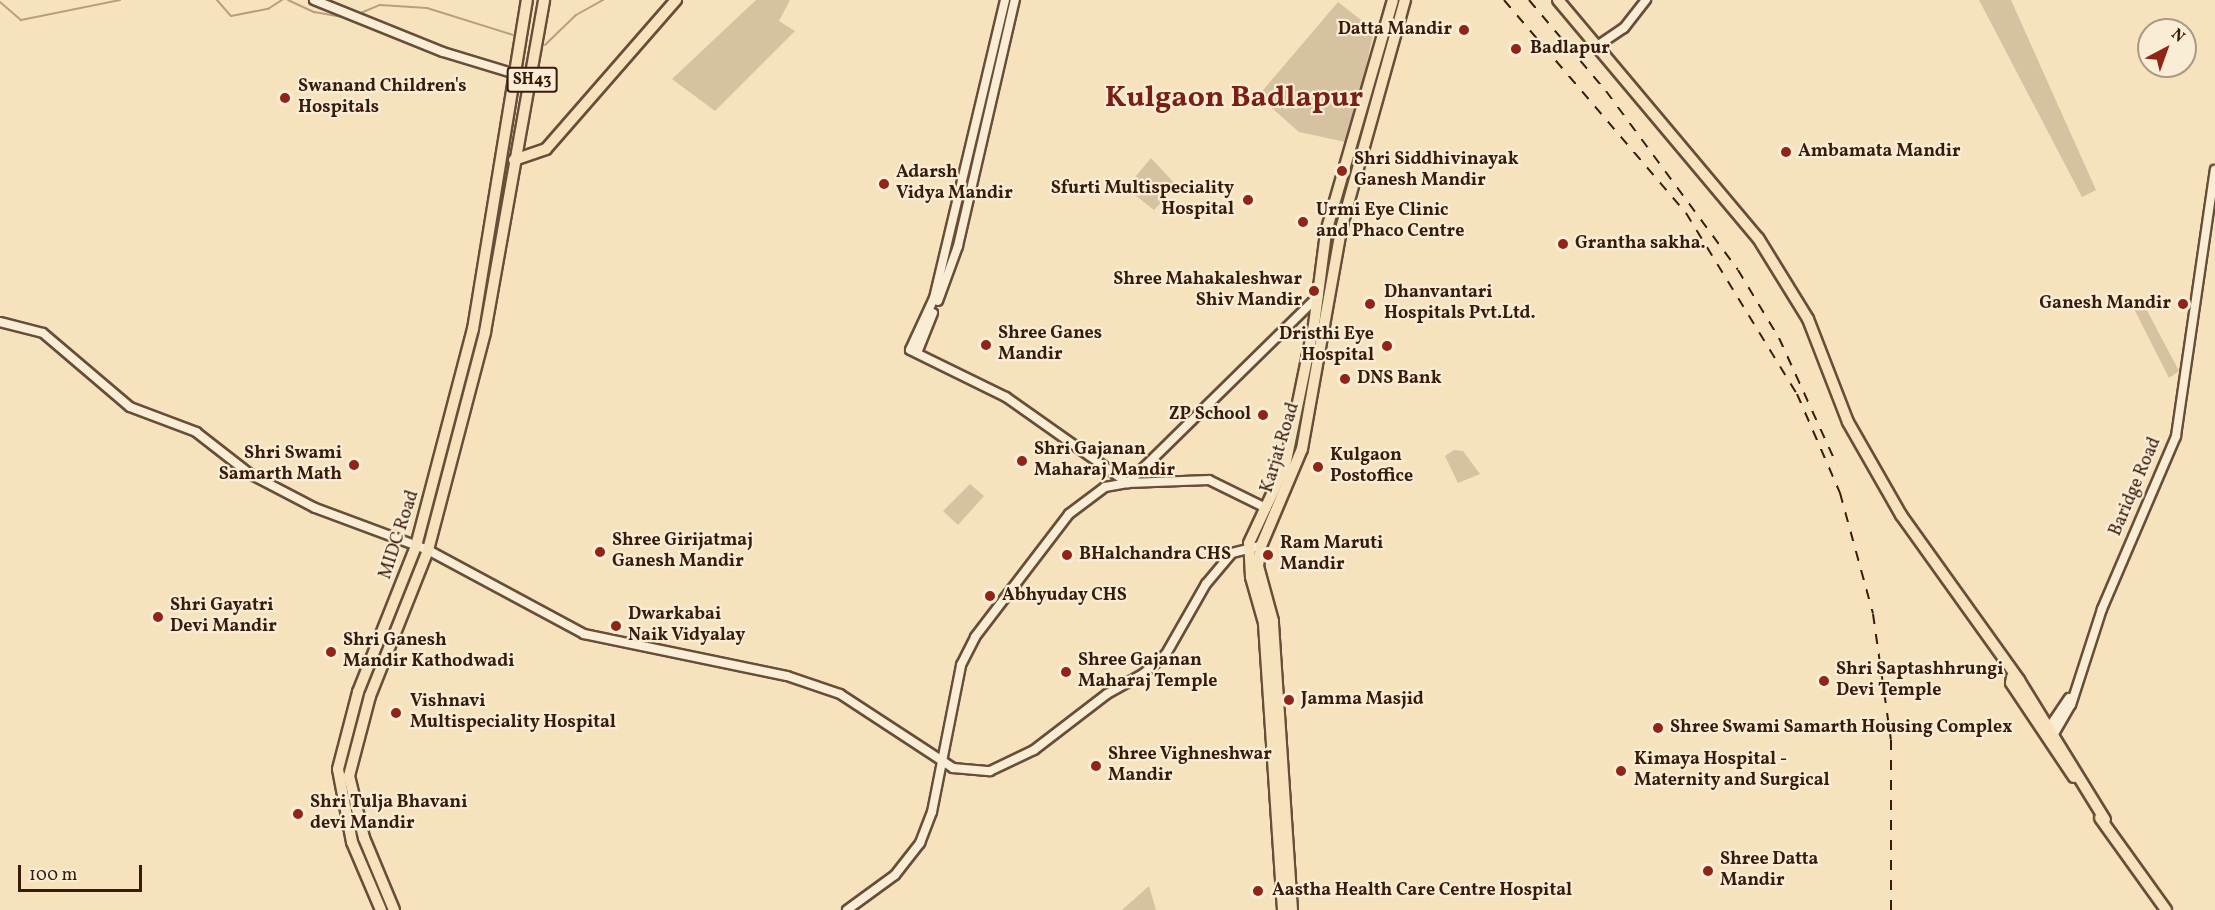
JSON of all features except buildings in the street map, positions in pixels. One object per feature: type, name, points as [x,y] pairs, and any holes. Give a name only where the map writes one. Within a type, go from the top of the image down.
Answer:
[{"type":"main road","name":"SH43","points":[[504,158],[527,0]]},
{"type":"main road","name":"SH43","points":[[519,161],[544,0]]},
{"type":"main road","points":[[504,158],[519,161],[546,149],[676,0]]},
{"type":"main road","name":"Karjat Road","points":[[1282,910],[1274,621],[1258,566],[1255,547],[1266,508],[1285,466],[1317,296],[1326,232],[1393,0]]},
{"type":"main road","name":"Karjat Road","points":[[1255,547],[1302,449],[1341,229],[1406,0]]},
{"type":"main road","points":[[1558,0],[1758,238],[1808,319],[1848,422],[1901,515],[2012,677],[2166,910]]},
{"type":"main road","name":"MIDC Road","points":[[381,910],[349,831],[338,769],[358,692],[416,546],[476,317],[504,158]]},
{"type":"main road","name":"MIDC Road","points":[[394,910],[364,838],[350,776],[370,696],[428,550],[501,267],[519,161]]},
{"type":"main road","name":"Karjat Road","points":[[1278,732],[1292,910]]},
{"type":"street","points":[[314,0],[387,29],[516,75],[532,78]]},
{"type":"street","points":[[914,352],[934,298],[1005,0]]},
{"type":"street","points":[[914,352],[958,246],[1015,0]]},
{"type":"street","points":[[1597,46],[1624,28],[1646,0]]},
{"type":"street","name":"Baridge Road","points":[[2049,734],[2069,698],[2176,436],[2215,170]]},
{"type":"street","points":[[1128,483],[1317,296],[1330,301]]},
{"type":"street","points":[[0,321],[43,333],[130,407],[196,432],[250,474],[315,508],[428,550],[584,634],[787,676],[840,694],[940,765],[990,771],[1034,750],[1107,694],[1143,674],[1166,654],[1212,574],[1232,553],[1255,547]]},
{"type":"street","points":[[914,352],[1006,397],[1128,483]]},
{"type":"street","points":[[847,910],[895,875],[920,843],[940,765],[950,701],[975,637],[1069,514],[1105,487],[1128,483],[1209,480],[1266,508]]},
{"type":"shaded area","points":[[756,0],[790,0],[779,21],[795,31],[715,111],[672,79]]},
{"type":"shaded area","points":[[1979,0],[2011,0],[2096,190],[2082,197]]},
{"type":"shaded area","points":[[1338,2],[1374,30],[1350,143],[1299,132],[1258,96]]},
{"type":"shaded area","points":[[1151,158],[1177,186],[1154,210],[1126,188]]},
{"type":"shaded area","points":[[2130,301],[2142,301],[2179,371],[2169,378]]},
{"type":"shaded area","points":[[1454,450],[1463,451],[1480,474],[1458,483],[1445,456]]},
{"type":"shaded area","points":[[970,484],[984,496],[958,525],[943,511]]},
{"type":"shaded area","points":[[1149,886],[1156,910],[1122,910]]},
{"type":"waterway","points":[[0,2],[21,20],[120,0]]},
{"type":"waterway","points":[[217,0],[231,16],[268,9],[282,0]]},
{"type":"waterway","points":[[288,0],[314,12],[348,18]]},
{"type":"waterway","points":[[545,45],[576,15],[603,0]]},
{"type":"waterway","points":[[356,15],[380,5],[427,8],[513,35]]},
{"type":"railway","points":[[1504,0],[1686,213],[1797,394],[1840,493],[1873,614],[1891,740],[1891,910]]},
{"type":"railway","points":[[1529,0],[1606,91],[1738,270],[1779,338],[1837,465]]},
{"type":"place","name":"Datta Mandir","points":[[1464,30]]},
{"type":"place","name":"Badlapur","points":[[1516,49]]},
{"type":"place","name":"Swanand Children's Hospitals","points":[[285,98]]},
{"type":"place","name":"Ambamata Mandir","points":[[1786,152]]},
{"type":"place","name":"Shri Siddhivinayak Ganesh Mandir","points":[[1342,171]]},
{"type":"place","name":"Adarsh Vidya Mandir","points":[[884,184]]},
{"type":"place","name":"Sfurti Multispeciality Hospital","points":[[1248,200]]},
{"type":"place","name":"Urmi Eye Clinic and Phaco Centre","points":[[1303,222]]},
{"type":"place","name":"Grantha sakha.","points":[[1563,244]]},
{"type":"place","name":"Shree Mahakaleshwar Shiv Mandir","points":[[1314,291]]},
{"type":"place","name":"Dhanvantari Hospitals Pvt.Ltd.","points":[[1370,304]]},
{"type":"place","name":"Ganesh Mandir","points":[[2183,304]]},
{"type":"place","name":"Shree Ganes Mandir","points":[[986,345]]},
{"type":"place","name":"Dristhi Eye Hospital","points":[[1387,346]]},
{"type":"place","name":"DNS Bank","points":[[1345,379]]},
{"type":"place","name":"ZP School","points":[[1263,415]]},
{"type":"place","name":"Shri Gajanan Maharaj Mandir","points":[[1022,461]]},
{"type":"place","name":"Shri Swami Samarth Math","points":[[354,465]]},
{"type":"place","name":"Kulgaon Postoffice","points":[[1318,467]]},
{"type":"place","name":"Shree Girijatmaj Ganesh Mandir","points":[[600,552]]},
{"type":"place","name":"BHalchandra CHS","points":[[1067,555]]},
{"type":"place","name":"Ram Maruti Mandir","points":[[1268,555]]},
{"type":"place","name":"Abhyuday CHS","points":[[990,596]]},
{"type":"place","name":"Shri Gayatri Devi Mandir","points":[[158,617]]},
{"type":"place","name":"Dwarkabai Naik Vidyalay","points":[[616,626]]},
{"type":"place","name":"Shri Ganesh Mandir Kathodwadi","points":[[331,652]]},
{"type":"place","name":"Shree Gajanan Maharaj Temple","points":[[1066,672]]},
{"type":"place","name":"Shri Saptashhrungi Devi Temple","points":[[1824,681]]},
{"type":"place","name":"Jamma Masjid","points":[[1289,700]]},
{"type":"place","name":"Vishnavi Multispeciality Hospital","points":[[396,713]]},
{"type":"place","name":"Shree Swami Samarth Housing Complex","points":[[1658,728]]},
{"type":"place","name":"Shree Vighneshwar Mandir","points":[[1096,766]]},
{"type":"place","name":"Kimaya Hospital - Maternity and Surgical","points":[[1621,771]]},
{"type":"place","name":"Shri Tulja Bhavani devi Mandir","points":[[298,814]]},
{"type":"place","name":"Shree Datta Mandir","points":[[1708,871]]},
{"type":"place","name":"Aastha Health Care Centre Hospital","points":[[1258,891]]},
{"type":"district","name":"Kulgaon Badlapur","points":[[1234,98]]}]
